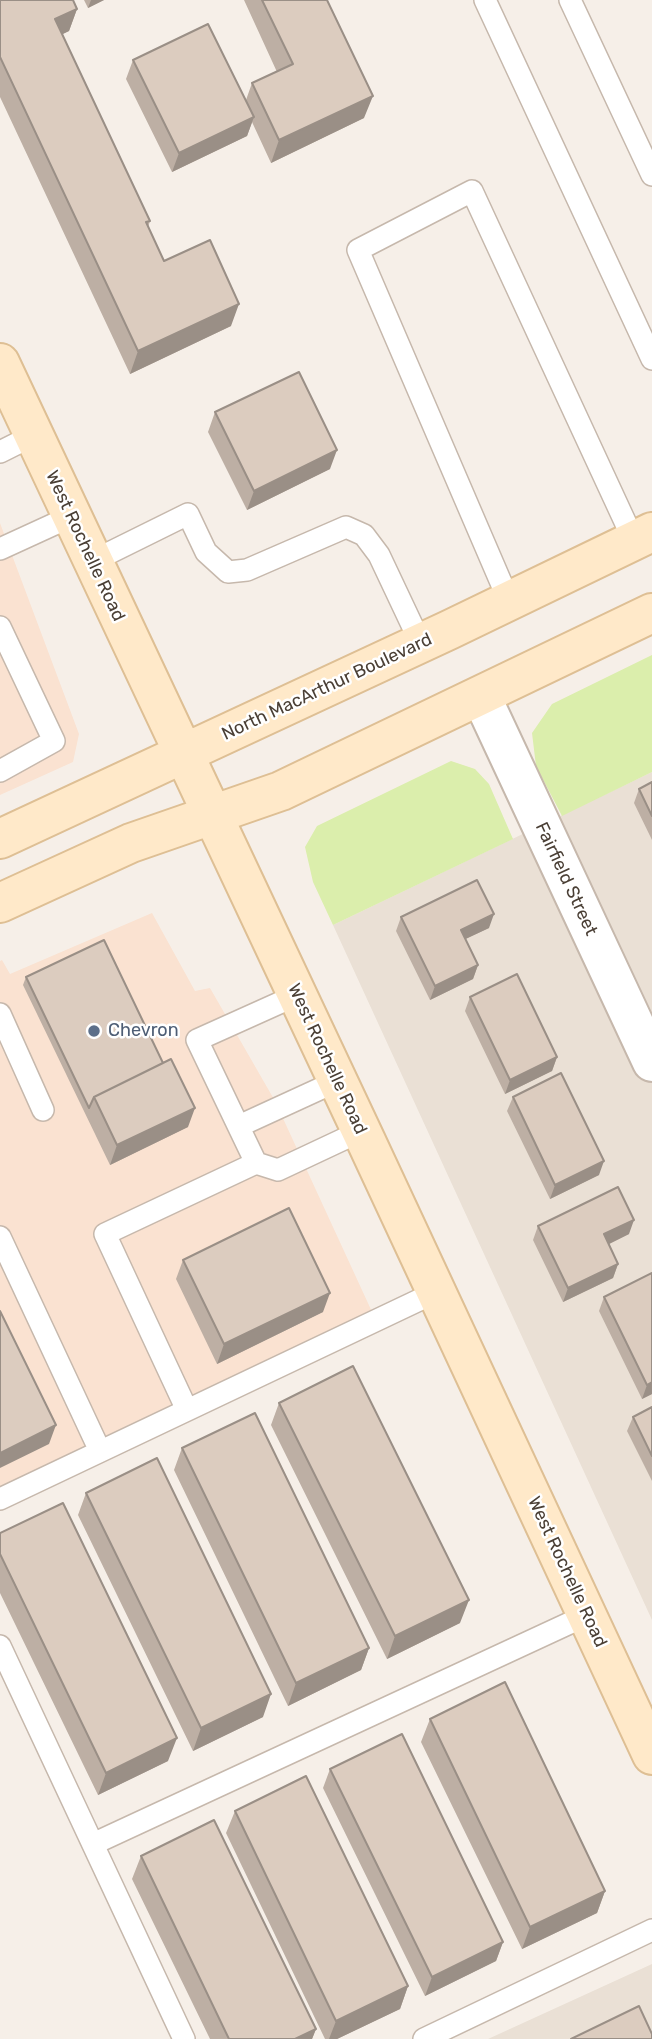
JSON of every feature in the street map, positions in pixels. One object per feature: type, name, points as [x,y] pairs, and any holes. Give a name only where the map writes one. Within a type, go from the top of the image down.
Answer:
[{"type":"main road","name":"West Rochelle Road","points":[[0,363],[17,444],[72,516],[652,1755]]},
{"type":"main road","name":"North MacArthur Boulevard","points":[[0,839],[421,644],[643,537]]},
{"type":"main road","points":[[0,903],[131,843],[281,791],[652,614]]},
{"type":"street","name":"Fairfield Street","points":[[481,696],[652,1062]]},
{"type":"lane","points":[[485,0],[652,359]]},
{"type":"lane","points":[[570,0],[652,176]]},
{"type":"lane","points":[[509,601],[358,250],[472,191],[643,537]]},
{"type":"lane","points":[[93,561],[188,514],[206,552],[228,572],[247,570],[346,527],[365,535],[379,555],[421,644]]},
{"type":"lane","points":[[0,549],[72,516]]},
{"type":"lane","points":[[0,627],[54,741],[0,771]]},
{"type":"lane","points":[[256,1163],[197,1040],[297,995]]},
{"type":"lane","points":[[0,1014],[43,1110]]},
{"type":"lane","points":[[239,1126],[337,1081]]},
{"type":"lane","points":[[187,1410],[105,1234],[256,1163],[278,1170],[361,1131]]},
{"type":"lane","points":[[0,1237],[100,1451]]},
{"type":"lane","points":[[0,1499],[436,1292]]},
{"type":"lane","points":[[93,1844],[587,1615]]},
{"type":"lane","points":[[0,1646],[184,2039]]},
{"type":"lane","points":[[424,2039],[652,1930]]},
{"type":"shaded area","points":[[0,523],[79,734],[73,762],[0,795]]},
{"type":"shaded area","points":[[652,772],[652,1620],[333,925]]},
{"type":"shaded area","points":[[152,913],[195,991],[210,988],[275,1101],[379,1327],[0,1501],[0,961],[2,960],[10,974]]},
{"type":"shaded area","points":[[652,1964],[652,2039],[488,2039]]},
{"type":"green space","points":[[652,655],[652,772],[562,816],[536,766],[532,733],[552,704]]},
{"type":"green space","points":[[451,761],[475,769],[489,784],[513,839],[333,925],[313,882],[305,847],[317,826]]},
{"type":"building","points":[[0,0],[73,0],[77,9],[55,19],[150,221],[146,222],[164,261],[210,240],[239,304],[138,351],[0,57]]},
{"type":"building","points":[[262,0],[327,0],[373,96],[279,140],[252,83],[293,64]]},
{"type":"building","points":[[208,24],[254,117],[179,153],[133,60]]},
{"type":"building","points":[[299,372],[337,450],[254,491],[215,412]]},
{"type":"building","points":[[652,782],[652,816],[639,789]]},
{"type":"building","points":[[477,880],[494,914],[461,930],[478,965],[435,986],[401,917]]},
{"type":"building","name":"Chevron","points":[[104,940],[163,1063],[94,1097],[89,1108],[26,977]]},
{"type":"building","points":[[517,974],[557,1057],[510,1080],[470,997]]},
{"type":"building","points":[[171,1059],[195,1108],[117,1145],[94,1097]]},
{"type":"building","points":[[561,1073],[604,1161],[555,1185],[513,1097]]},
{"type":"building","points":[[618,1187],[634,1220],[604,1234],[618,1264],[568,1288],[538,1226]]},
{"type":"building","points":[[289,1208],[330,1293],[224,1344],[183,1260]]},
{"type":"building","points":[[652,1273],[652,1382],[647,1385],[604,1297]]},
{"type":"building","points":[[0,1311],[56,1425],[0,1453]]},
{"type":"building","points":[[353,1366],[469,1600],[395,1636],[279,1403]]},
{"type":"building","points":[[652,1407],[652,1456],[633,1417]]},
{"type":"building","points":[[255,1413],[369,1648],[296,1683],[182,1448]]},
{"type":"building","points":[[157,1458],[271,1694],[201,1728],[86,1493]]},
{"type":"building","points":[[63,1503],[177,1738],[106,1773],[0,1554],[0,1533]]},
{"type":"building","points":[[505,1682],[605,1891],[530,1927],[430,1719]]},
{"type":"building","points":[[402,1734],[503,1942],[432,1977],[330,1769]]},
{"type":"building","points":[[306,1776],[408,1986],[336,2021],[235,1811]]},
{"type":"building","points":[[214,1820],[316,2029],[295,2039],[229,2039],[141,1856]]},
{"type":"building","points":[[639,2006],[652,2039],[571,2039]]},
{"type":"place","name":"Chevron","points":[[94,1031]]}]
